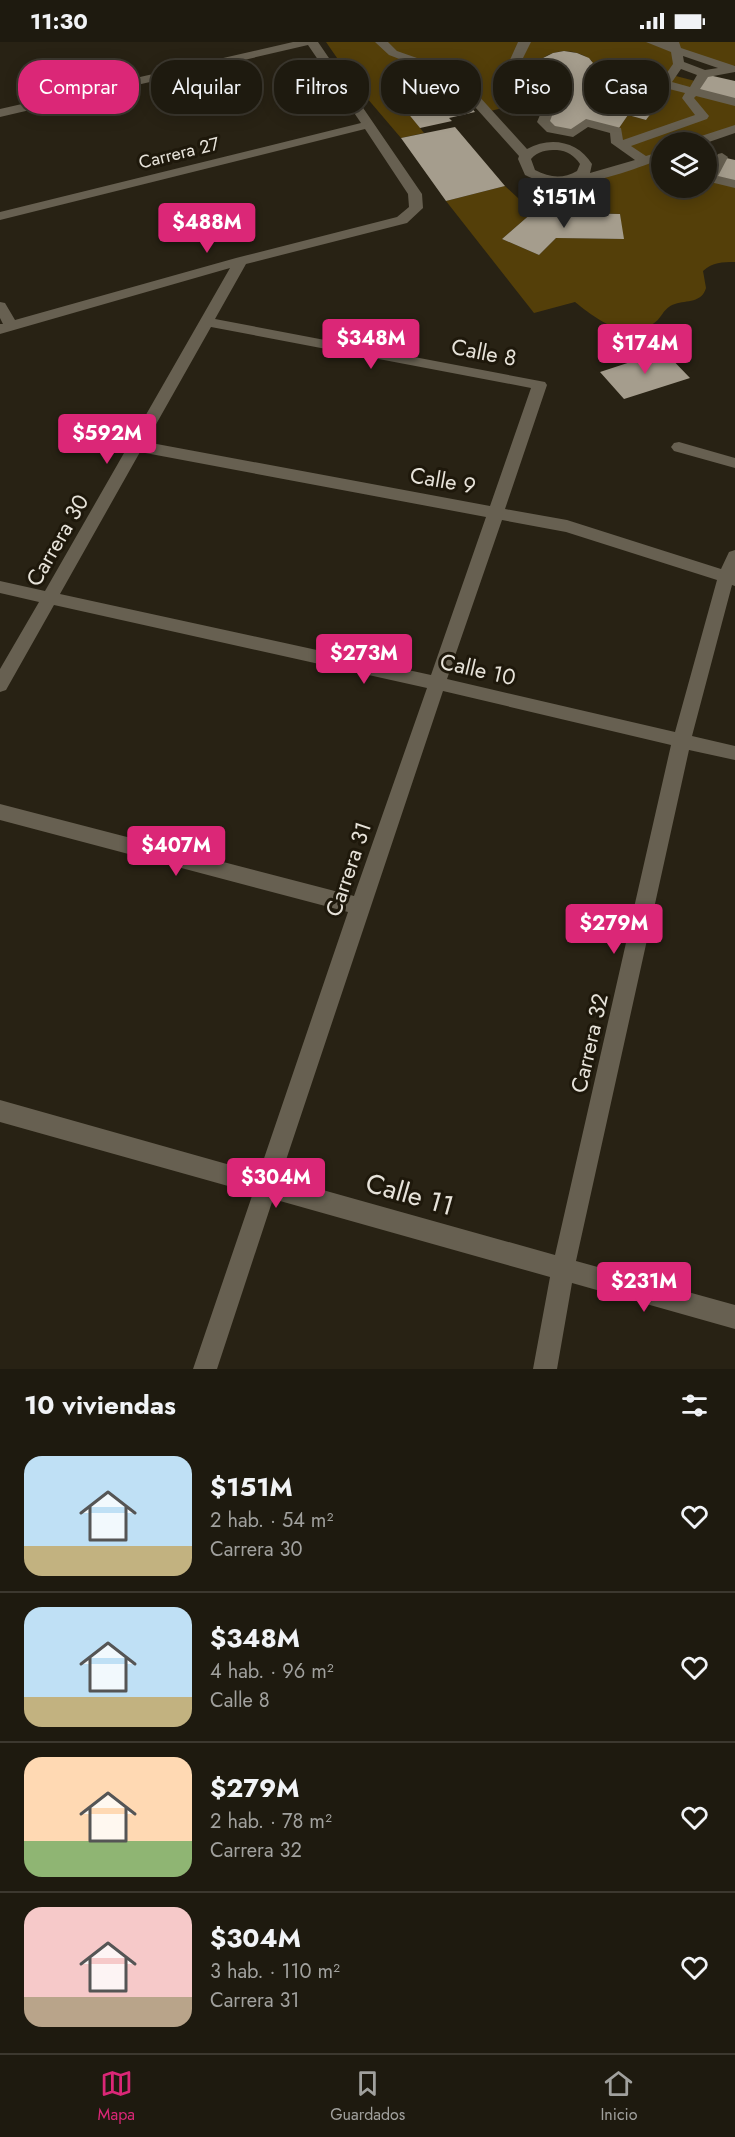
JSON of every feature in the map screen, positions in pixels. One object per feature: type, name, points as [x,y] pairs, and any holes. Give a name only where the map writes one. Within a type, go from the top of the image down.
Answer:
[{"type":"street","points":[[0,113],[310,42],[415,194],[416,208],[402,220],[241,261],[5,327]]},
{"type":"street","points":[[381,42],[393,53],[453,75],[526,156]]},
{"type":"street","points":[[525,42],[515,62],[523,73],[513,91],[515,105],[547,113],[543,122],[547,127],[558,131],[573,133],[579,131],[586,123],[617,131],[615,140],[644,161]]},
{"type":"street","points":[[652,42],[674,46],[734,69]]},
{"type":"street","points":[[674,46],[679,64]]},
{"type":"street","points":[[679,64],[704,74],[734,69]]},
{"type":"street","points":[[679,64],[665,84],[735,102]]},
{"type":"street","points":[[621,145],[703,116],[688,98],[704,74]]},
{"type":"street","points":[[718,123],[732,130]]},
{"type":"street","name":"Carrera 27","points":[[0,216],[367,125]]},
{"type":"street","points":[[717,134],[732,130]]},
{"type":"street","points":[[572,179],[585,169],[584,160],[577,152],[564,147],[549,146],[535,149],[526,156],[525,167],[538,177],[559,181],[594,177],[644,161],[651,155]]},
{"type":"street","points":[[728,156],[710,177],[735,184]]},
{"type":"street","name":"Carrera 30","points":[[0,685],[138,446],[241,261]]},
{"type":"street","points":[[0,306],[5,327],[0,339]]},
{"type":"street","name":"Calle 8","points":[[207,322],[540,385]]},
{"type":"street","name":"Carrera 31","points":[[206,1369],[360,906],[540,385]]},
{"type":"street","name":"Calle 9","points":[[138,446],[567,526],[730,579]]},
{"type":"street","points":[[679,447],[735,463]]},
{"type":"street","name":"Carrera 32","points":[[545,1369],[563,1269],[682,739],[735,556]]},
{"type":"street","name":"Calle 10","points":[[0,587],[437,682],[735,753]]},
{"type":"street","points":[[0,812],[360,906]]},
{"type":"street","name":"Calle 11","points":[[0,1110],[735,1317]]},
{"type":"shaded area","points":[[326,42],[651,42],[675,50],[672,75],[699,82],[735,99],[735,129],[717,135],[717,132],[651,132],[651,198],[717,198],[717,155],[724,158],[735,184],[735,262],[718,263],[707,268],[703,271],[706,288],[698,299],[671,306],[655,323],[641,329],[620,329],[610,325],[575,302],[534,313],[446,201],[505,186],[533,212],[502,239],[539,255],[556,238],[623,239],[620,214],[601,213],[583,178],[643,161],[614,140],[628,115],[646,120],[650,114],[669,114],[669,79],[671,76],[669,76],[669,60],[590,60],[574,52],[561,51],[542,60],[493,60],[493,110],[486,112],[481,106],[481,60],[381,60],[381,114],[409,114],[424,133],[401,138],[369,100],[369,60],[338,60]]},
{"type":"shaded area","points":[[673,42],[735,42],[735,65],[733,69],[676,50]]},
{"type":"building","points":[[564,51],[577,53],[591,60],[584,60],[584,114],[650,114],[646,120],[628,115],[617,131],[586,123],[582,128],[558,131],[545,116],[540,114],[572,114],[572,60],[542,60],[553,53]]},
{"type":"building","points":[[704,74],[735,81],[735,99],[694,90]]},
{"type":"building","points":[[409,114],[466,114],[449,118],[452,121],[420,128]]},
{"type":"building","points":[[455,127],[505,186],[446,201],[401,138]]},
{"type":"building","points":[[722,157],[735,160],[735,184],[717,180],[717,166]]},
{"type":"building","points":[[533,212],[620,214],[624,239],[556,238],[539,255],[502,239]]},
{"type":"building","points":[[664,351],[690,378],[624,399],[600,372]]}]
